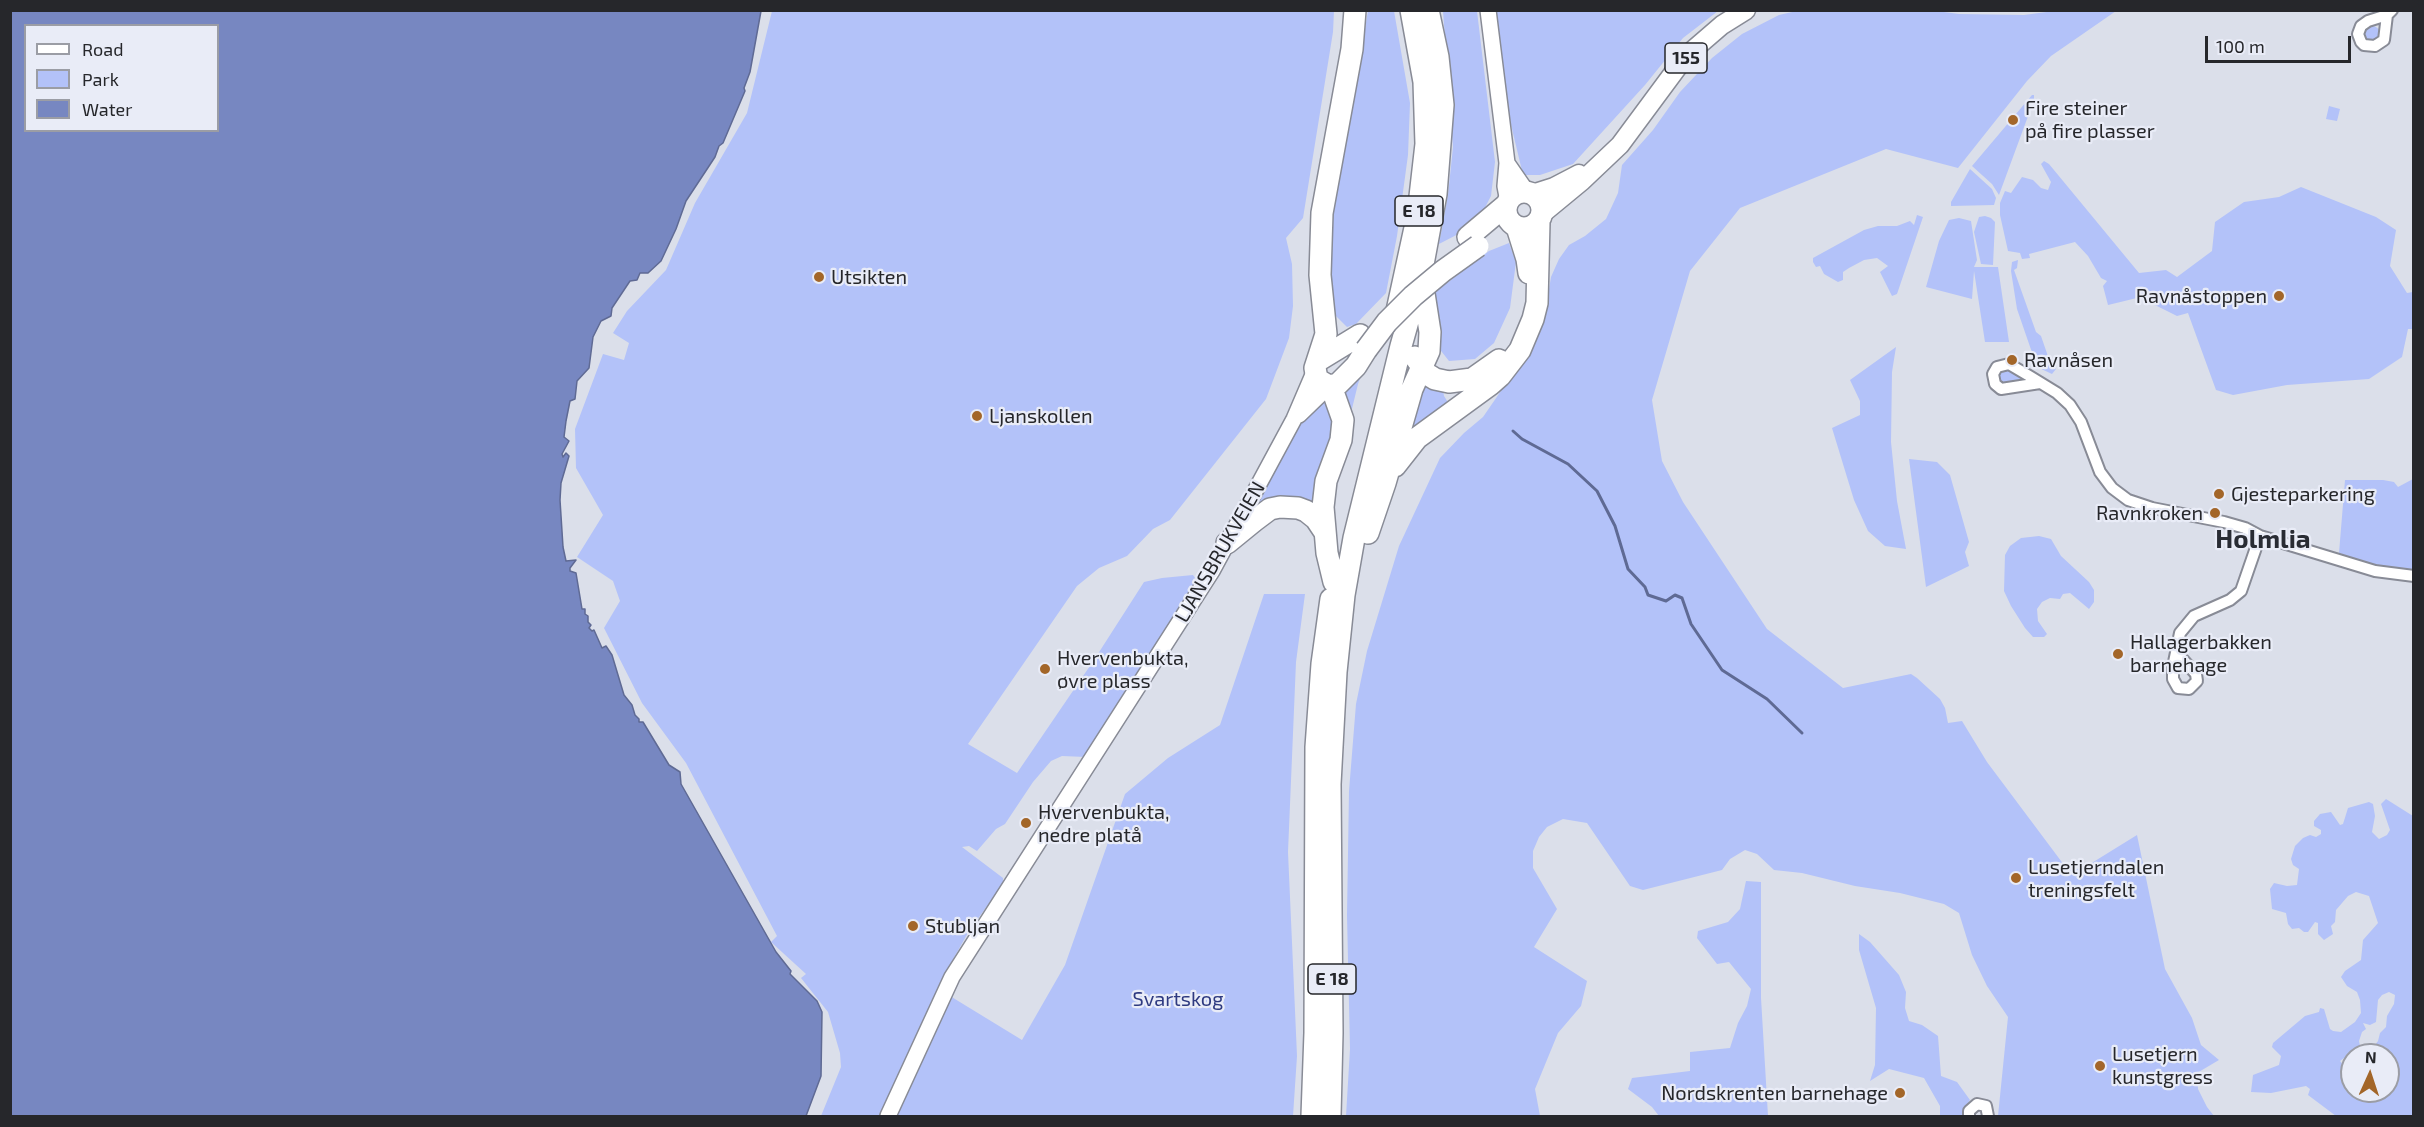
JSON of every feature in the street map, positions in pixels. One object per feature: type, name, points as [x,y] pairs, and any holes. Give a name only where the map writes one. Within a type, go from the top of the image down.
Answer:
[{"type":"highway","points":[[1320,362],[1326,334],[1320,274],[1322,213],[1352,49],[1355,10]]},
{"type":"highway","name":"E 18","points":[[1312,1116],[1315,1033],[1316,747],[1322,664],[1334,582],[1350,501],[1406,272],[1422,192],[1426,144],[1425,98],[1421,58],[1411,10]]},
{"type":"highway","name":"E 18","points":[[1330,1116],[1332,1033],[1330,775],[1335,692],[1346,580],[1354,538],[1401,346],[1421,275],[1436,194],[1443,105],[1439,63],[1428,10]]},
{"type":"highway","name":"E 18","points":[[1385,483],[1401,457],[1417,438],[1500,376],[1520,350],[1533,319],[1538,296],[1541,202],[1529,193],[1518,193],[1473,242]]},
{"type":"highway","points":[[1421,368],[1436,379],[1449,382],[1465,381],[1490,368],[1509,347],[1524,315],[1529,280],[1527,259],[1517,227],[1506,216],[1507,204]]},
{"type":"highway","name":"E 18","points":[[1335,384],[1356,366],[1363,343],[1377,314],[1414,279],[1473,242],[1517,227],[1529,228],[1540,218]]},
{"type":"highway","name":"E 18","points":[[1340,641],[1361,558],[1412,389],[1430,341],[1421,275]]},
{"type":"highway","name":"E 18","points":[[1410,319],[1412,347],[1421,368]]},
{"type":"highway","name":"E 18","points":[[1320,362],[1363,343]]},
{"type":"highway","name":"E 18","points":[[1320,362],[1336,357],[1343,362],[1346,370],[1335,384]]},
{"type":"highway","name":"E 18","points":[[1334,582],[1324,531],[1324,493],[1341,440],[1344,420],[1335,384]]},
{"type":"highway","points":[[1227,543],[1270,509],[1280,507],[1306,511],[1324,531]]},
{"type":"main road","points":[[1488,10],[1507,163],[1504,186],[1507,204]]},
{"type":"main road","name":"155","points":[[1540,218],[1625,139],[1693,50],[1722,25],[1746,10]]},
{"type":"main road","points":[[1507,163],[1529,193]]},
{"type":"main road","name":"155","points":[[1529,193],[1554,187],[1575,175],[1597,167]]},
{"type":"main road","name":"LJANSBRUKVEIEN","points":[[888,1116],[924,1034],[957,969],[1202,587],[1294,419],[1320,362]]},
{"type":"main road","name":"LJANSBRUKVEIEN","points":[[1294,419],[1335,384]]},
{"type":"street","points":[[2040,383],[2057,393],[2075,411],[2100,472],[2112,488],[2122,496],[2143,506],[2245,528],[2260,536],[2375,571],[2414,576]]},
{"type":"street","points":[[2176,652],[2180,633],[2187,622],[2194,616],[2230,600],[2241,591],[2260,536]]},
{"type":"street","points":[[1969,1116],[1971,1108],[1980,1104],[1988,1108],[1988,1116]]},
{"type":"green space","points":[[1801,10],[1929,10],[1959,14],[2024,15],[2054,11],[2116,11],[2051,56],[2027,81],[1958,168],[1886,149],[1740,208],[1690,271],[1652,400],[1662,461],[1683,502],[1767,629],[1843,688],[1911,674],[1917,678],[1940,699],[1945,708],[1948,723],[1962,721],[1987,762],[2067,869],[2082,869],[2137,835],[2165,969],[2192,1018],[2201,1045],[2219,1060],[2197,1073],[2198,1089],[2214,1116],[1998,1116],[2008,1017],[1987,986],[1972,955],[1959,913],[1944,904],[1900,893],[1855,886],[1802,873],[1774,870],[1757,854],[1745,850],[1730,859],[1722,870],[1643,890],[1630,886],[1587,823],[1563,819],[1547,827],[1539,837],[1533,851],[1533,868],[1557,909],[1534,947],[1587,981],[1581,1006],[1558,1033],[1535,1089],[1540,1116],[1346,1116],[1350,1049],[1347,915],[1349,791],[1356,704],[1367,651],[1399,546],[1440,458],[1483,417],[1525,356],[1547,301],[1551,277],[1559,259],[1569,245],[1585,236],[1606,219],[1618,193],[1622,165],[1653,130],[1680,92],[1712,58],[1742,34],[1779,15]]},
{"type":"green space","points":[[772,11],[1334,11],[1333,32],[1303,218],[1286,238],[1292,264],[1293,306],[1289,338],[1266,399],[1170,520],[1153,529],[1127,556],[1099,568],[1077,586],[968,744],[1017,773],[1144,582],[1193,575],[1197,581],[1086,757],[1062,756],[1051,761],[1033,782],[1005,824],[996,829],[977,851],[969,846],[962,847],[1003,878],[1003,884],[969,931],[951,963],[881,1116],[821,1116],[841,1067],[840,1053],[828,1012],[801,978],[806,974],[771,942],[777,936],[686,763],[642,703],[604,628],[620,601],[613,581],[577,557],[603,515],[576,468],[575,429],[603,354],[624,360],[629,343],[613,333],[627,311],[666,270],[695,203],[747,113]]},
{"type":"green space","points":[[1368,11],[1394,11],[1410,103],[1408,155],[1397,236],[1386,293],[1356,324],[1347,327],[1332,312],[1329,233]]},
{"type":"green space","points":[[1443,11],[1477,11],[1495,162],[1491,196],[1480,217],[1466,230],[1439,244],[1448,195],[1453,147]]},
{"type":"green space","points":[[1494,11],[1718,11],[1683,38],[1645,85],[1573,164],[1540,175],[1523,175],[1508,112]]},
{"type":"green space","points":[[2372,26],[2380,34],[2372,42],[2364,34]]},
{"type":"green space","points":[[2034,95],[2034,100],[1999,195],[1992,184],[1972,166]]},
{"type":"green space","points":[[2329,106],[2340,109],[2337,121],[2326,119]]},
{"type":"green space","points":[[2044,161],[2049,164],[2139,273],[2166,270],[2177,277],[2212,251],[2215,222],[2244,202],[2279,197],[2301,187],[2376,217],[2396,230],[2390,266],[2407,293],[2413,292],[2413,329],[2408,329],[2402,357],[2369,379],[2287,385],[2233,395],[2216,390],[2188,313],[2177,316],[2155,305],[2137,290],[2141,297],[2108,305],[2103,286],[2107,281],[2101,278],[2088,256],[2075,242],[2029,254],[2030,258],[2022,259],[2020,253],[2008,251],[2000,215],[2000,203],[2005,191],[2011,193],[2022,177],[2033,180],[2041,188],[2048,190],[2051,182],[2041,164]]},
{"type":"green space","points":[[1970,169],[1992,189],[1996,198],[1994,205],[1951,206],[1951,202]]},
{"type":"green space","points":[[1917,215],[1923,217],[1897,294],[1892,296],[1880,272],[1888,266],[1877,258],[1864,260],[1849,268],[1843,272],[1843,280],[1838,282],[1824,274],[1820,266],[1816,267],[1813,262],[1813,258],[1864,230],[1878,226],[1897,226],[1910,221],[1914,225]]},
{"type":"green space","points":[[1985,216],[1995,222],[1993,265],[1981,264],[1974,232],[1979,217]]},
{"type":"green space","points":[[1959,218],[1971,221],[1977,260],[1974,267],[1998,267],[2009,342],[1985,342],[1974,271],[1972,299],[1926,287],[1939,241],[1949,220]]},
{"type":"green space","points":[[1509,243],[1516,262],[1510,308],[1494,343],[1475,359],[1449,361],[1438,347],[1431,295],[1489,251]]},
{"type":"green space","points":[[2018,260],[2017,268],[2014,270],[2036,332],[2041,336],[2051,365],[2056,369],[2052,374],[2037,367],[2017,309],[2011,271],[2012,262]]},
{"type":"green space","points":[[1896,347],[1892,372],[1891,442],[1897,501],[1906,549],[1885,546],[1868,531],[1854,500],[1832,428],[1860,415],[1860,401],[1850,380]]},
{"type":"green space","points":[[1364,368],[1358,384],[1349,421],[1342,393]]},
{"type":"green space","points":[[2007,370],[2022,381],[2001,383],[1999,374]]},
{"type":"green space","points":[[1421,375],[1443,390],[1451,407],[1400,449]]},
{"type":"green space","points":[[1325,396],[1337,412],[1318,505],[1249,518],[1295,428]]},
{"type":"green space","points":[[1909,459],[1937,462],[1950,475],[1969,542],[1965,552],[1969,566],[1926,587]]},
{"type":"green space","points":[[2413,479],[2413,570],[2384,568],[2339,553],[2345,480],[2383,480],[2394,482],[2398,487]]},
{"type":"green space","points":[[2039,536],[2051,539],[2061,556],[2089,582],[2094,590],[2094,602],[2089,609],[2070,593],[2063,594],[2060,599],[2050,598],[2042,602],[2037,609],[2038,621],[2047,634],[2044,637],[2033,637],[2011,606],[2004,591],[2005,555],[2010,546],[2021,538]]},
{"type":"green space","name":"Svartskog","points":[[1264,594],[1305,594],[1296,662],[1288,852],[1297,1056],[1293,1116],[897,1116],[926,1044],[950,996],[1022,1040],[1065,965],[1125,794],[1168,758],[1220,725]]},
{"type":"green space","points":[[2386,799],[2413,816],[2413,1116],[2336,1116],[2308,1095],[2310,1089],[2306,1086],[2271,1093],[2251,1092],[2253,1075],[2279,1065],[2281,1056],[2272,1047],[2273,1043],[2305,1016],[2319,1012],[2320,1008],[2324,1009],[2330,1029],[2341,1032],[2355,1022],[2361,1013],[2360,1000],[2357,992],[2347,986],[2341,977],[2345,971],[2361,960],[2363,940],[2378,923],[2369,896],[2356,892],[2348,896],[2336,910],[2335,922],[2331,926],[2333,934],[2324,940],[2318,934],[2318,923],[2315,922],[2308,932],[2299,928],[2292,929],[2288,924],[2286,913],[2272,909],[2270,889],[2274,883],[2287,886],[2297,885],[2299,869],[2293,865],[2291,859],[2295,846],[2303,838],[2310,835],[2316,837],[2321,834],[2321,830],[2314,826],[2314,821],[2320,814],[2331,812],[2340,825],[2343,824],[2348,808],[2369,802],[2373,804],[2375,816],[2372,832],[2379,839],[2387,835],[2390,830],[2381,804]]},
{"type":"green space","points":[[1746,881],[1761,882],[1761,998],[1768,1116],[1659,1116],[1652,1107],[1628,1089],[1632,1078],[1690,1071],[1690,1052],[1730,1048],[1738,1023],[1747,1006],[1751,989],[1729,962],[1717,964],[1697,938],[1698,931],[1728,922],[1740,909]]},
{"type":"green space","points":[[1859,934],[1870,942],[1899,975],[1906,992],[1905,1008],[1909,1021],[1922,1025],[1938,1036],[1941,1076],[1957,1082],[1970,1100],[1965,1108],[1964,1116],[1940,1116],[1940,1106],[1924,1078],[1889,1069],[1870,1081],[1875,1065],[1876,1008],[1859,950]]},
{"type":"water","points":[[10,11],[761,11],[745,91],[723,143],[686,201],[661,261],[648,273],[640,273],[637,280],[630,281],[612,308],[611,316],[601,321],[593,337],[589,368],[577,381],[575,399],[570,401],[564,437],[569,441],[562,454],[563,457],[566,453],[569,456],[561,483],[560,500],[566,561],[576,560],[570,571],[576,573],[582,609],[585,609],[591,625],[589,628],[594,630],[602,648],[606,646],[612,655],[624,695],[632,705],[639,722],[643,722],[669,765],[680,772],[681,784],[776,952],[791,971],[790,974],[817,1001],[822,1012],[821,1076],[806,1116],[11,1116]]},
{"type":"waterway","points":[[1513,431],[1522,439],[1568,464],[1597,491],[1615,526],[1628,569],[1645,587],[1648,595],[1666,601],[1675,595],[1682,598],[1691,624],[1722,670],[1767,699],[1802,733]]},
{"type":"place","name":"Fire steiner på fire plasser","points":[[2013,120]]},
{"type":"place","name":"Utsikten","points":[[819,277]]},
{"type":"place","name":"Ravnåstoppen","points":[[2279,296]]},
{"type":"place","name":"Ravnåsen","points":[[2012,360]]},
{"type":"place","name":"Ljanskollen","points":[[977,416]]},
{"type":"place","name":"Gjesteparkering","points":[[2219,494]]},
{"type":"place","name":"Ravnkroken","points":[[2215,513]]},
{"type":"place","name":"Hallagerbakken barnehage","points":[[2118,654]]},
{"type":"place","name":"Hvervenbukta, øvre plass","points":[[1045,669]]},
{"type":"place","name":"Hvervenbukta, nedre platå","points":[[1026,823]]},
{"type":"place","name":"Lusetjerndalen treningsfelt","points":[[2016,878]]},
{"type":"place","name":"Stubljan","points":[[913,926]]},
{"type":"place","name":"Lusetjern kunstgress","points":[[2100,1066]]},
{"type":"place","name":"Nordskrenten barnehage","points":[[1900,1093]]},
{"type":"district","name":"Holmlia","points":[[2263,539]]}]
